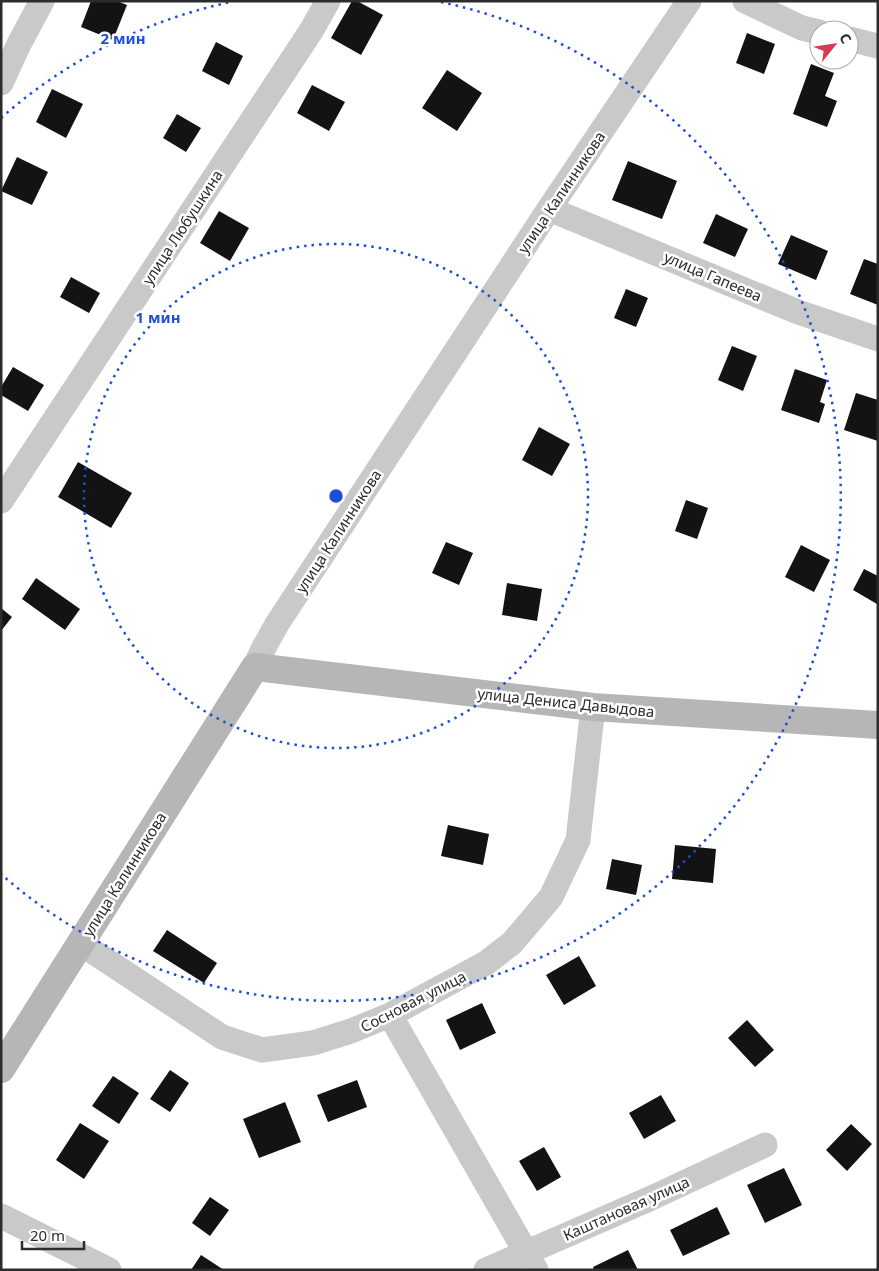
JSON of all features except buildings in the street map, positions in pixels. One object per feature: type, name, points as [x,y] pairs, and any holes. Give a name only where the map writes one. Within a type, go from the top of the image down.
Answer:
[{"type":"main road","name":"улица Дениса Давыдова","points":[[255,667],[593,707],[878,725]]},
{"type":"main road","name":"улица Калинникова","points":[[1,1069],[255,667]]},
{"type":"street","points":[[1,83],[42,1]]},
{"type":"street","name":"улица Любушкина","points":[[1,502],[312,32],[328,1]]},
{"type":"street","name":"улица Калинникова","points":[[255,667],[278,624],[688,1]]},
{"type":"street","points":[[745,1],[809,30]]},
{"type":"street","points":[[859,41],[878,46]]},
{"type":"street","name":"улица Гапеева","points":[[550,208],[798,312],[878,338]]},
{"type":"street","name":"Сосновая улица","points":[[80,943],[222,1037],[262,1050],[313,1043],[390,1015],[486,963],[512,943],[551,897],[578,840],[593,707]]},
{"type":"street","points":[[390,1015],[531,1261]]},
{"type":"street","name":"Каштановая улица","points":[[486,1270],[531,1261],[647,1200],[765,1146]]},
{"type":"street","points":[[1,1216],[109,1270]]}]
